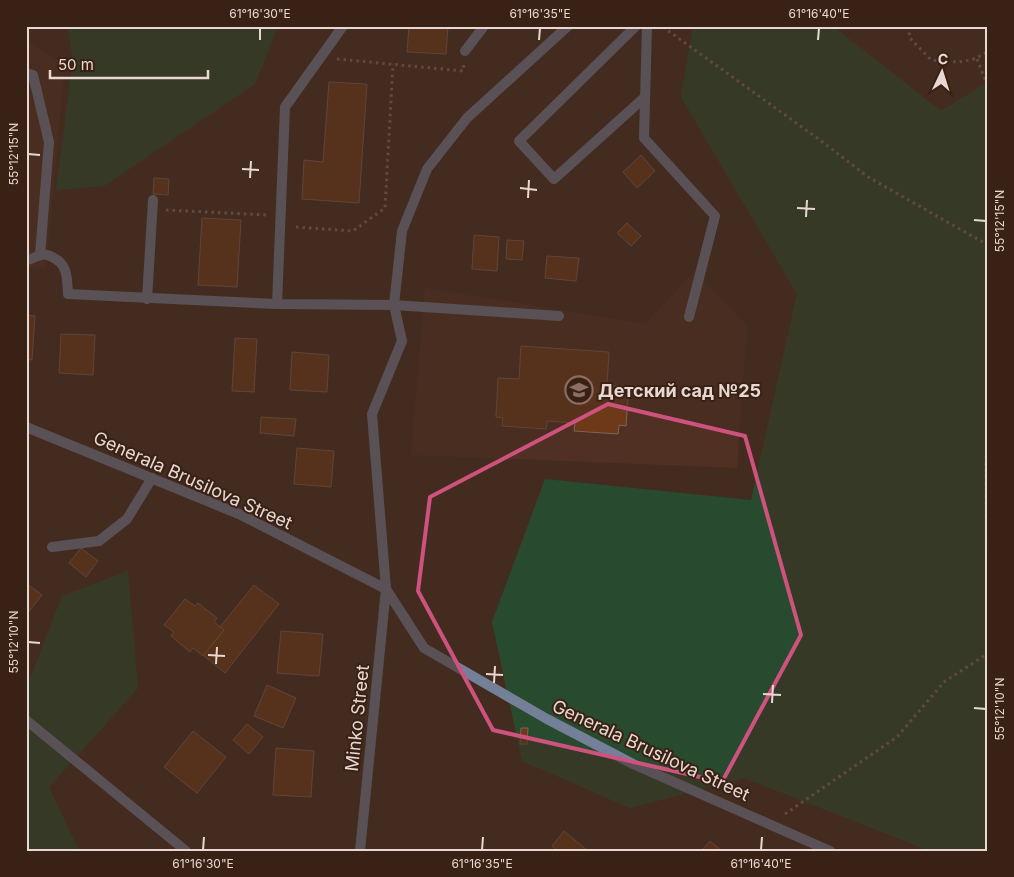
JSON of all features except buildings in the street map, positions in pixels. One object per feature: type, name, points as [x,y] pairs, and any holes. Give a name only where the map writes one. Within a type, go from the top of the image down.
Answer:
[{"type":"street","points":[[277,304],[285,107],[343,26]]},
{"type":"street","points":[[465,51],[484,26]]},
{"type":"street","name":"Minko Street","points":[[360,851],[386,589],[372,414],[402,341],[394,305],[402,231],[427,169],[467,118],[568,26]]},
{"type":"street","points":[[636,26],[520,141],[554,179],[645,97]]},
{"type":"street","points":[[646,26],[644,138],[715,216],[689,317]]},
{"type":"street","points":[[26,73],[33,76],[49,142],[40,254]]},
{"type":"street","points":[[147,298],[153,205]]},
{"type":"street","points":[[26,260],[31,260],[40,254],[60,260],[67,272],[68,294],[277,304],[394,305],[559,316]]},
{"type":"street","name":"Generala Brusilova Street","points":[[26,427],[239,514],[386,589],[424,648],[547,720],[634,764],[830,851]]},
{"type":"street","points":[[52,547],[99,540],[127,519],[152,478]]},
{"type":"street","points":[[26,720],[186,851]]},
{"type":"path","points":[[661,26],[824,143],[868,178],[988,245]]},
{"type":"path","points":[[910,26],[909,37],[931,60],[964,62],[977,59],[988,51]]},
{"type":"path","points":[[321,57],[463,71],[465,51]]},
{"type":"path","points":[[977,59],[988,88]]},
{"type":"path","points":[[153,205],[280,220],[354,232],[385,208],[393,64]]},
{"type":"path","points":[[770,824],[897,737],[944,682],[988,654],[986,464],[988,410]]},
{"type":"highlighted area","points":[[608,404],[745,436],[801,635],[722,782],[493,730],[418,591],[430,497]]},
{"type":"shaded area","points":[[26,41],[65,65],[46,269],[26,268]]},
{"type":"shaded area","name":"Детский сад №25","points":[[695,271],[747,326],[737,468],[411,455],[425,288],[645,324]]},
{"type":"green space","points":[[67,26],[278,26],[255,84],[104,186],[56,190],[73,60]]},
{"type":"green space","points":[[693,26],[833,26],[941,111],[988,82],[988,851],[930,851],[744,778],[630,808],[522,761],[492,622],[545,479],[751,500],[797,294],[681,97]]},
{"type":"green space","points":[[128,571],[138,688],[49,787],[79,851],[26,851],[26,689],[62,596]]},
{"type":"place","name":"Детский сад №25","points":[[579,390]]}]
